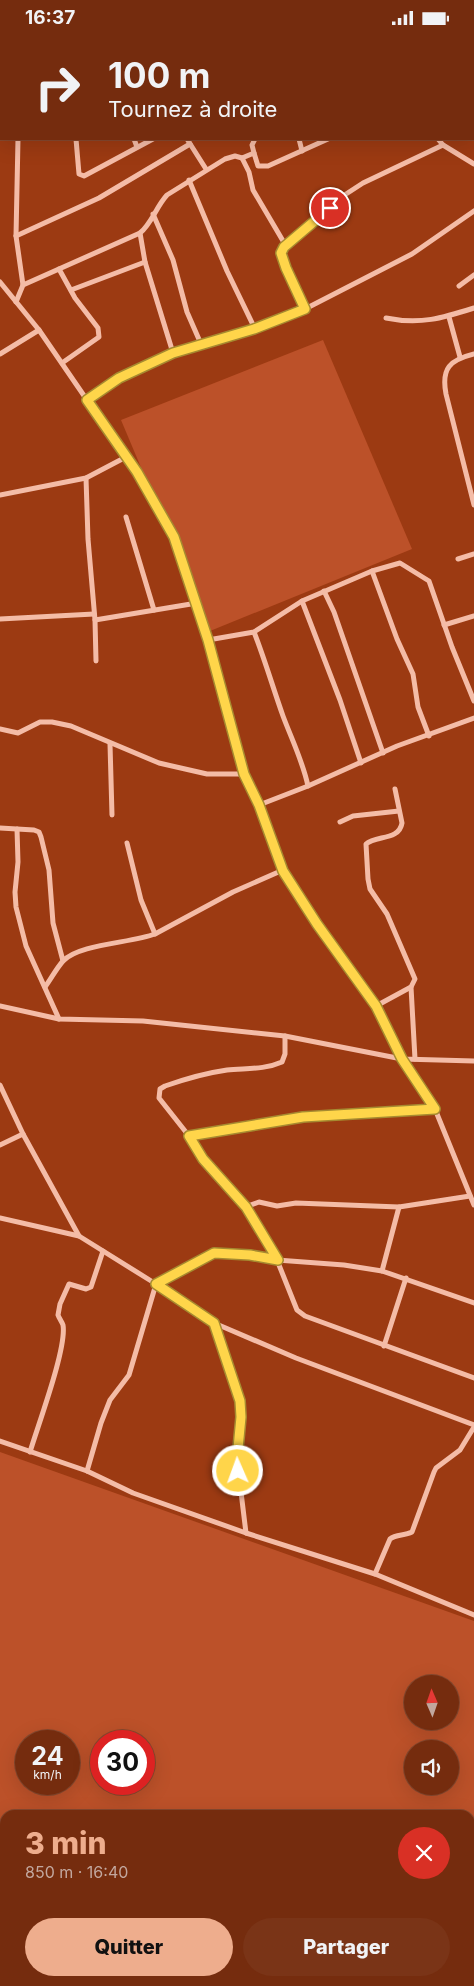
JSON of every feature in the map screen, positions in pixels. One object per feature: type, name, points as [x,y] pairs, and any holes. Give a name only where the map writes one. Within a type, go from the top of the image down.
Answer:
[{"type":"street","points":[[16,302],[23,285],[16,236],[18,140]]},
{"type":"street","points":[[76,140],[78,168],[79,174],[82,176],[94,172],[151,140]]},
{"type":"street","points":[[134,140],[137,147]]},
{"type":"street","points":[[254,140],[252,145],[258,165],[264,167],[326,140]]},
{"type":"street","points":[[299,140],[302,151]]},
{"type":"street","points":[[439,140],[443,145],[474,164]]},
{"type":"street","points":[[16,236],[99,198],[189,141],[206,169]]},
{"type":"street","points":[[305,309],[282,261],[281,253],[286,246],[343,196],[363,183],[443,145]]},
{"type":"street","points":[[242,158],[254,153]]},
{"type":"street","points":[[23,285],[140,233],[146,228],[159,203],[167,195],[206,169],[235,155],[242,158],[249,172],[253,189],[286,246]]},
{"type":"street","points":[[189,180],[227,271],[254,329]]},
{"type":"street","points":[[87,400],[119,378],[173,353],[254,329],[305,309],[412,254],[474,211]]},
{"type":"street","points":[[153,214],[173,260],[187,312],[201,344]]},
{"type":"street","points":[[140,233],[145,262],[173,353]]},
{"type":"street","points":[[71,290],[145,262]]},
{"type":"street","points":[[60,269],[80,306],[98,328],[99,335],[99,337],[62,363]]},
{"type":"street","points":[[459,286],[474,275]]},
{"type":"street","points":[[0,282],[39,330],[137,472],[174,537],[208,640],[244,774],[259,805],[283,871],[317,924],[376,1006],[402,1059],[435,1109],[474,1205]]},
{"type":"street","points":[[386,319],[415,322],[449,317],[474,308]]},
{"type":"street","points":[[449,317],[460,357]]},
{"type":"street","points":[[0,354],[39,330]]},
{"type":"street","points":[[474,354],[460,357],[448,366],[444,377],[444,387],[474,505]]},
{"type":"street","points":[[0,495],[86,478],[126,457]]},
{"type":"street","points":[[86,478],[96,661]]},
{"type":"street","points":[[126,517],[154,610]]},
{"type":"street","points":[[458,559],[474,554]]},
{"type":"street","points":[[208,640],[254,632],[302,601],[372,571],[398,563],[427,579],[474,700]]},
{"type":"street","points":[[372,571],[397,639],[413,674],[418,707],[429,735]]},
{"type":"street","points":[[324,591],[334,612],[383,753]]},
{"type":"street","points":[[302,601],[340,700],[361,763]]},
{"type":"street","points":[[95,621],[196,603]]},
{"type":"street","points":[[0,619],[94,614]]},
{"type":"street","points":[[444,625],[474,616]]},
{"type":"street","points":[[254,632],[268,666],[282,713],[297,750],[308,786]]},
{"type":"street","points":[[259,805],[308,786],[397,746],[474,719]]},
{"type":"street","points":[[0,729],[18,733],[40,722],[52,722],[71,726],[159,763],[207,774],[244,774]]},
{"type":"street","points":[[110,744],[112,815]]},
{"type":"street","points":[[395,789],[401,829],[396,834],[368,842],[366,845],[366,857],[370,889],[387,914],[415,979],[411,987],[415,1059]]},
{"type":"street","points":[[340,822],[352,816],[399,811]]},
{"type":"street","points":[[0,828],[34,830],[41,837],[49,870],[53,923],[63,961]]},
{"type":"street","points":[[17,829],[16,907],[26,946],[59,1019]]},
{"type":"street","points":[[127,843],[142,899],[154,934]]},
{"type":"street","points":[[45,987],[63,961],[80,951],[143,939],[233,892],[283,871]]},
{"type":"street","points":[[376,1006],[411,987]]},
{"type":"street","points":[[0,1006],[59,1019],[142,1021],[285,1036],[402,1059],[472,1061],[474,1067]]},
{"type":"street","points":[[285,1036],[285,1055],[282,1062],[268,1067],[204,1075],[165,1085],[160,1089],[160,1097],[189,1136],[203,1159],[246,1207],[278,1260],[297,1310],[305,1316],[474,1378]]},
{"type":"street","points":[[0,1085],[23,1134],[79,1236]]},
{"type":"street","points":[[189,1136],[303,1117],[435,1109]]},
{"type":"street","points":[[0,1145],[23,1134]]},
{"type":"street","points":[[246,1207],[259,1202],[277,1206],[296,1203],[400,1207],[470,1196]]},
{"type":"street","points":[[382,1271],[400,1207]]},
{"type":"street","points":[[0,1218],[79,1236],[214,1323],[296,1358],[474,1426],[460,1450],[436,1468],[412,1532],[406,1535],[394,1535],[390,1539],[374,1574]]},
{"type":"street","points":[[30,1451],[59,1356],[63,1329],[63,1323],[58,1315],[60,1304],[70,1284],[86,1289],[91,1287],[103,1251]]},
{"type":"street","points":[[87,1471],[110,1400],[129,1375],[156,1284],[214,1253],[335,1264],[382,1271],[474,1303]]},
{"type":"street","points":[[384,1346],[406,1278]]},
{"type":"street","points":[[214,1323],[240,1401],[241,1417],[237,1459],[246,1533]]},
{"type":"street","points":[[0,1441],[87,1471],[133,1493],[246,1533],[374,1574],[474,1615]]},
{"type":"shaded area","points":[[323,340],[412,549],[210,631],[121,420]]},
{"type":"shaded area","points":[[0,1452],[474,1621],[474,1810],[0,1810]]},
{"type":"route","points":[[238,1471],[240,1401],[214,1323],[156,1284],[214,1253],[250,1255],[278,1260],[246,1207],[203,1159],[189,1136],[303,1117],[435,1109],[402,1059],[376,1006],[317,924],[283,871],[259,805],[244,774],[208,640],[174,537],[137,472],[87,400],[119,378],[173,353],[254,329],[305,309],[282,261],[281,253],[284,247],[330,208]]}]
